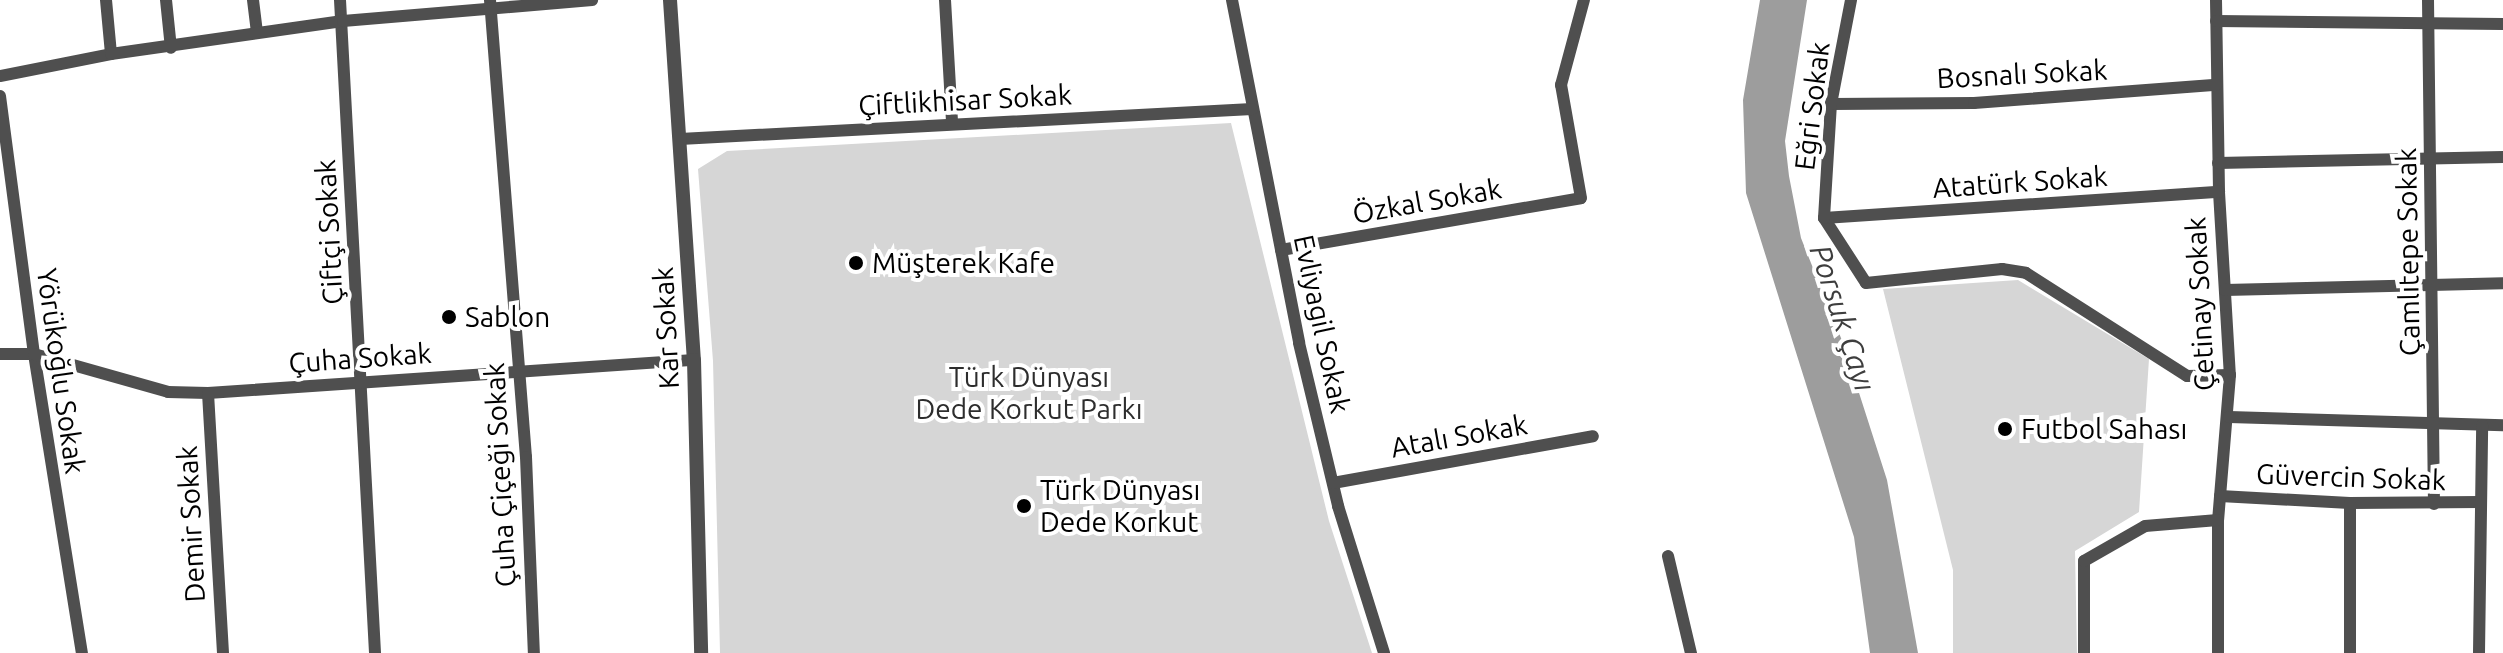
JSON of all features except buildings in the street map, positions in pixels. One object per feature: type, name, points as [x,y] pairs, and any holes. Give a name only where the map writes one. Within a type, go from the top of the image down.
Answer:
[{"type":"street","points":[[106,0],[111,54]]},
{"type":"street","points":[[166,0],[171,48]]},
{"type":"street","points":[[253,0],[257,33]]},
{"type":"street","name":"Çiftçi Sokak","points":[[340,0],[375,653]]},
{"type":"street","points":[[0,76],[111,54],[171,48],[343,21],[490,4],[592,0]]},
{"type":"street","name":"Kar Sokak","points":[[670,0],[694,360],[701,653]]},
{"type":"street","points":[[945,0],[952,123]]},
{"type":"street","name":"Evliyagil Sokak","points":[[1232,0],[1281,250],[1333,483],[1384,653]]},
{"type":"street","name":"Özkal Sokak","points":[[1281,250],[1581,198],[1561,85],[1584,0]]},
{"type":"street","name":"Eğri Sokak","points":[[1824,218],[1831,104],[1851,0]]},
{"type":"street","name":"Çetinay Sokak","points":[[2216,0],[2219,192],[2230,375],[2229,417],[2218,520],[2218,653]]},
{"type":"street","name":"Çamlıtepe Sokak","points":[[2428,0],[2434,504]]},
{"type":"street","name":"Çuha Çiçeği Sokak","points":[[490,4],[520,372],[534,653]]},
{"type":"street","points":[[2216,21],[2428,20],[2503,24]]},
{"type":"street","name":"Bosnalı Sokak","points":[[1831,104],[1974,103],[2216,85]]},
{"type":"street","name":"Yörükoğlu Sokak","points":[[0,96],[34,354],[82,653]]},
{"type":"street","name":"Çiftlikhisar Sokak","points":[[680,139],[1252,109]]},
{"type":"street","points":[[2218,163],[2503,157]]},
{"type":"street","name":"Atatürk Sokak","points":[[1824,218],[2219,192]]},
{"type":"street","points":[[1824,218],[1866,283],[2002,269],[2026,273],[2187,376],[2230,375]]},
{"type":"street","points":[[2225,290],[2431,282],[2503,283]]},
{"type":"street","name":"Çuha Sokak","points":[[0,354],[34,354],[168,392],[208,393],[694,360]]},
{"type":"street","name":"Demir Sokak","points":[[208,393],[223,653]]},
{"type":"street","points":[[2229,417],[2503,425]]},
{"type":"street","points":[[2479,653],[2482,425]]},
{"type":"street","name":"Atalı Sokak","points":[[1333,483],[1593,436]]},
{"type":"street","name":"Güvercin Sokak","points":[[2220,496],[2350,503],[2480,502]]},
{"type":"street","points":[[2350,503],[2350,653]]},
{"type":"street","points":[[2084,653],[2084,561],[2145,526],[2218,520]]},
{"type":"street","points":[[1668,556],[1691,653]]},
{"type":"green space","name":"Türk Dünyası Dede Korkut Parkı","points":[[1231,123],[1329,521],[1372,653],[720,653],[713,361],[698,169],[727,151]]},
{"type":"green space","points":[[2018,280],[2149,359],[2139,512],[2075,551],[2077,653],[1953,653],[1953,570],[1883,289]]},
{"type":"shaded area","name":"Porsuk Çayı","points":[[1760,0],[1807,0],[1785,141],[1789,176],[1801,238],[1843,343],[1887,480],[1918,653],[1870,653],[1854,537],[1746,193],[1743,100]]},
{"type":"place","name":"Müşterek Kafe","points":[[856,263]]},
{"type":"place","name":"Sablon","points":[[449,317]]},
{"type":"place","name":"Futbol Sahası","points":[[2005,429]]},
{"type":"place","name":"Türk Dünyası Dede Korkut","points":[[1024,506]]}]
